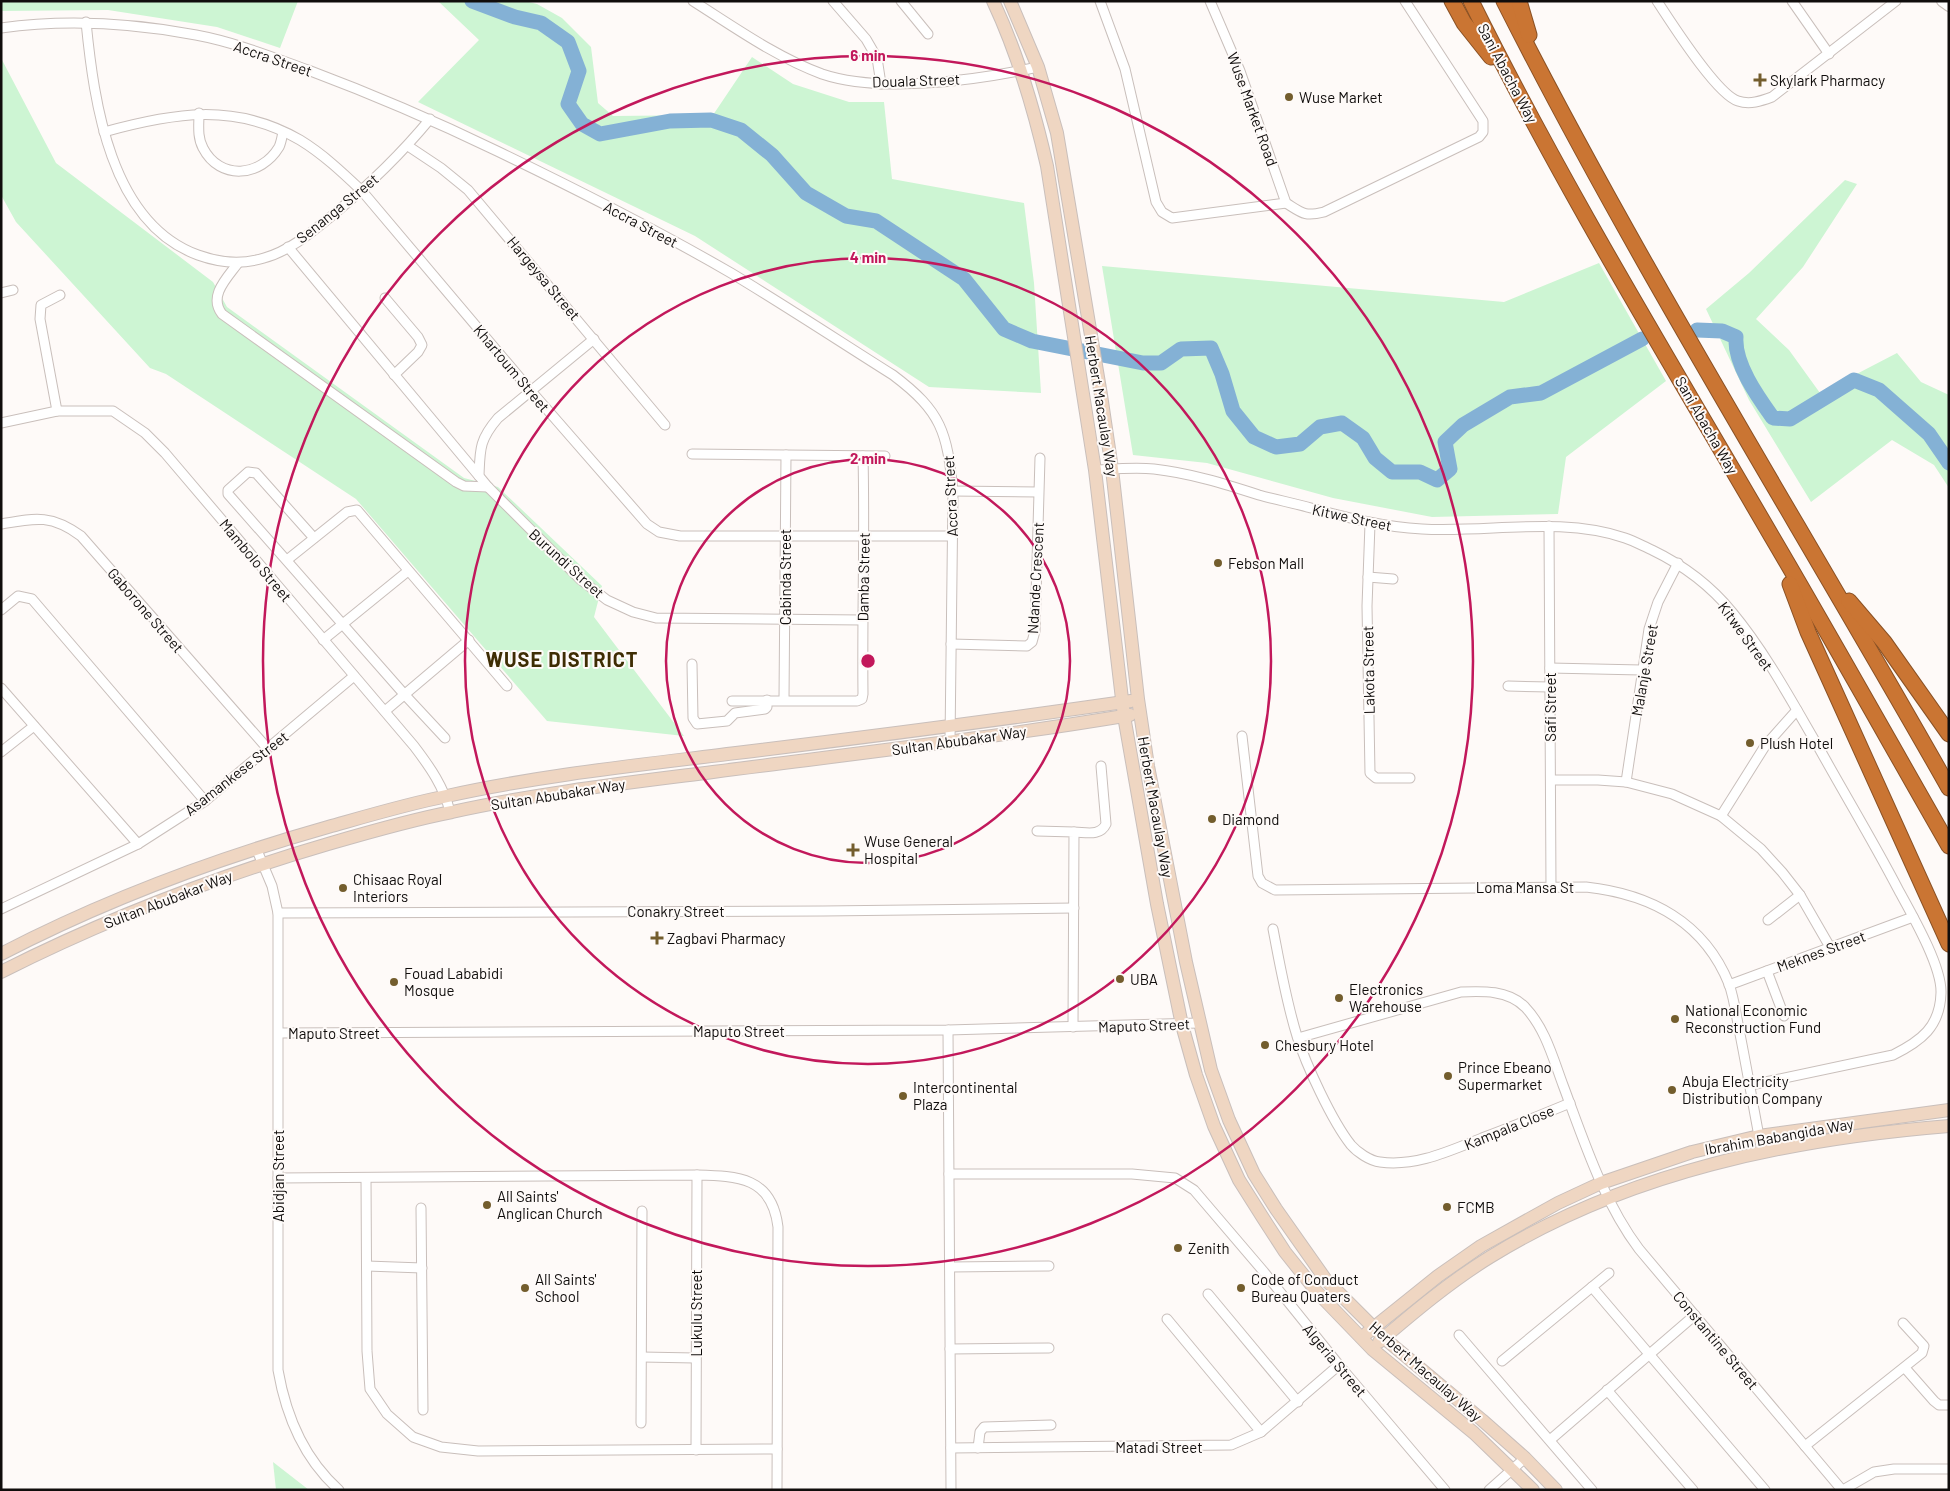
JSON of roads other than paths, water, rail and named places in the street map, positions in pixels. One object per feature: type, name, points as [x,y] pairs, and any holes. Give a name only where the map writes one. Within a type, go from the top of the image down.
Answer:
[{"type":"highway","points":[[1452,1],[1464,22],[1510,81]]},
{"type":"highway","name":"Sani Abacha Way","points":[[1471,1],[1510,81],[1615,269],[1774,540],[1949,846]]},
{"type":"highway","name":"Sani Abacha Way","points":[[1504,1],[1548,88],[1640,255],[1949,788]]},
{"type":"highway","points":[[1519,1],[1548,88]]},
{"type":"highway","points":[[1774,540],[1808,632],[1949,944]]},
{"type":"highway","points":[[1824,573],[1884,642],[1949,734]]},
{"type":"main road","name":"Herbert Macaulay Way","points":[[993,1],[1022,70],[1047,166],[1095,470],[1124,716],[1157,904],[1182,1025],[1196,1075],[1214,1126],[1240,1180],[1285,1252],[1317,1292],[1372,1349],[1474,1433],[1533,1490]]},
{"type":"main road","name":"Herbert Macaulay Way","points":[[1010,1],[1038,67],[1057,133],[1112,469],[1140,713],[1170,882],[1210,1070],[1229,1120],[1254,1174],[1326,1280],[1373,1328],[1525,1458],[1556,1490]]},
{"type":"main road","name":"Sultan Abubakar Way","points":[[1,954],[98,908],[164,880],[256,848],[446,796],[634,766],[1138,700]]},
{"type":"main road","name":"Sultan Abubakar Way","points":[[1,972],[104,924],[179,892],[263,863],[373,831],[450,812],[504,801],[596,787],[950,742],[1140,713]]},
{"type":"main road","name":"Ibrahim Babangida Way","points":[[1361,1338],[1438,1276],[1481,1246],[1542,1212],[1601,1183],[1692,1152],[1759,1136],[1949,1110]]},
{"type":"main road","name":"Ibrahim Babangida Way","points":[[1372,1349],[1447,1288],[1489,1257],[1566,1216],[1607,1198],[1692,1169],[1762,1152],[1864,1135],[1949,1126]]},
{"type":"street","name":"Douala Street","points":[[693,1],[744,34],[804,66],[847,80],[881,84],[968,78],[1038,67]]},
{"type":"street","points":[[833,1],[866,39],[877,58],[881,84]]},
{"type":"street","points":[[901,1],[928,34]]},
{"type":"street","points":[[1100,1],[1125,68],[1156,202],[1162,212],[1172,218],[1286,202],[1300,213],[1310,216],[1328,211],[1479,137],[1484,132],[1483,121],[1405,1]]},
{"type":"street","name":"Wuse Market Road","points":[[1210,1],[1240,71],[1286,202]]},
{"type":"street","points":[[1657,1],[1677,33],[1719,87],[1736,100],[1754,102],[1772,97],[1896,1]]},
{"type":"street","points":[[1792,1],[1829,54]]},
{"type":"street","points":[[1942,1],[1949,6]]},
{"type":"street","name":"Accra Street","points":[[1,28],[86,22],[197,35],[238,46],[355,88],[430,119],[561,182],[694,252],[734,275],[893,375],[912,389],[929,408],[943,430],[949,451],[953,491],[950,742]]},
{"type":"street","name":"Senanga Street","points":[[86,22],[92,78],[104,132],[120,175],[138,207],[158,232],[182,249],[210,259],[238,264],[264,258],[288,247],[316,229],[362,191],[408,146],[430,119]]},
{"type":"street","points":[[199,113],[198,134],[202,148],[211,160],[224,170],[240,172],[255,169],[270,158],[280,146],[283,132]]},
{"type":"street","name":"Khartoum Street","points":[[104,132],[163,117],[199,113],[255,121],[300,141],[333,164],[362,191],[531,391],[647,524],[659,532],[680,536],[865,538],[952,536]]},
{"type":"street","name":"Hargeysa Street","points":[[408,146],[441,168],[468,190],[665,425]]},
{"type":"street","name":"Burundi Street","points":[[288,247],[488,488],[581,580],[607,600],[633,612],[656,618],[862,620]]},
{"type":"street","points":[[238,264],[217,296],[218,308],[222,314],[456,482],[464,486],[488,488]]},
{"type":"street","points":[[1,293],[13,290]]},
{"type":"street","points":[[57,411],[40,310],[41,305],[60,295]]},
{"type":"street","points":[[385,298],[422,344],[418,352],[394,374]]},
{"type":"street","points":[[479,476],[480,448],[486,432],[498,418],[594,339]]},
{"type":"street","name":"Mambolo Street","points":[[1,423],[57,411],[113,411],[145,433],[165,453],[385,711],[432,770],[446,796],[450,812]]},
{"type":"street","points":[[692,454],[885,456]]},
{"type":"street","name":"Cabinda Street","points":[[784,700],[786,454]]},
{"type":"street","name":"Damba Street","points":[[784,700],[857,701],[862,698],[865,538],[863,456]]},
{"type":"street","name":"Ndande Crescent","points":[[951,644],[1028,646],[1032,642],[1035,631],[1040,458]]},
{"type":"street","name":"Kitwe Street","points":[[1095,470],[1154,469],[1210,480],[1370,524],[1422,529],[1549,526],[1594,531],[1625,538],[1678,563],[1707,586],[1730,609],[1751,637],[1797,710],[1875,845],[1913,917],[1936,966],[1942,990],[1938,1013],[1928,1032],[1913,1044],[1893,1055],[1751,1085]]},
{"type":"street","points":[[314,538],[256,473],[248,472],[230,487],[228,494],[445,738]]},
{"type":"street","points":[[953,491],[1038,492]]},
{"type":"street","points":[[287,560],[347,512],[357,510],[507,686]]},
{"type":"street","name":"Gaborone Street","points":[[1,524],[24,520],[48,520],[65,524],[81,536],[267,748]]},
{"type":"street","name":"Lakota Street","points":[[1370,524],[1368,577],[1370,773],[1376,778],[1410,778]]},
{"type":"street","name":"Safi Street","points":[[1549,526],[1551,887]]},
{"type":"street","name":"Malanje Street","points":[[1626,782],[1641,670],[1649,629],[1658,602],[1678,563]]},
{"type":"street","points":[[323,640],[408,571]]},
{"type":"street","points":[[1368,577],[1393,579]]},
{"type":"street","points":[[1,610],[18,596],[32,599],[205,801]]},
{"type":"street","points":[[385,711],[469,640]]},
{"type":"street","points":[[692,664],[693,718],[697,724],[727,721],[735,713],[766,708],[767,700]]},
{"type":"street","points":[[1550,668],[1641,670]]},
{"type":"street","name":"Asamankese Street","points":[[1,909],[138,844],[205,801],[354,676]]},
{"type":"street","points":[[1508,686],[1550,687]]},
{"type":"street","points":[[1,688],[138,844]]},
{"type":"street","points":[[732,701],[784,700]]},
{"type":"street","points":[[1721,816],[1765,746],[1797,710]]},
{"type":"street","points":[[1,752],[34,726]]},
{"type":"street","name":"Loma Mansa St","points":[[1242,736],[1258,876],[1267,887],[1275,890],[1586,887],[1610,890],[1640,898],[1668,911],[1690,927],[1710,948],[1729,985],[1751,1085],[1762,1152]]},
{"type":"street","points":[[1037,831],[1096,833],[1101,831],[1106,824],[1101,766]]},
{"type":"street","points":[[1551,780],[1626,782],[1672,794],[1721,816],[1761,849],[1800,895],[1830,947]]},
{"type":"street","points":[[1073,1027],[1074,832]]},
{"type":"street","name":"Abidjan Street","points":[[256,848],[272,886],[278,913],[280,1033],[278,1370],[283,1398],[292,1426],[307,1453],[327,1480],[339,1490]]},
{"type":"street","points":[[1768,920],[1800,895]]},
{"type":"street","name":"Conakry Street","points":[[278,913],[1074,908]]},
{"type":"street","name":"Meknes Street","points":[[1729,985],[1913,917]]},
{"type":"street","points":[[1273,929],[1284,986],[1298,1038]]},
{"type":"street","points":[[1767,970],[1784,1016]]},
{"type":"street","name":"Kampala Close","points":[[1482,991],[1505,994],[1524,1006],[1540,1026],[1551,1050],[1570,1103],[1430,1159],[1405,1163],[1380,1162],[1372,1160],[1352,1146],[1336,1122],[1298,1038],[1461,992],[1482,991]]},
{"type":"street","name":"Maputo Street","points":[[280,1033],[948,1030],[1182,1025],[1199,1023]]},
{"type":"street","points":[[948,1030],[951,1490]]},
{"type":"street","name":"Constantine Street","points":[[1570,1103],[1607,1198],[1630,1237],[1843,1490]]},
{"type":"street","name":"Algeria Street","points":[[949,1174],[1132,1174],[1174,1178],[1194,1190],[1264,1272],[1339,1366],[1445,1490]]},
{"type":"street","name":"Lukulu Street","points":[[696,1450],[697,1176]]},
{"type":"street","points":[[278,1178],[731,1176],[750,1181],[764,1193],[776,1214],[778,1227],[777,1490]]},
{"type":"street","points":[[366,1178],[367,1351],[370,1389],[387,1414],[413,1437],[441,1447],[478,1451],[777,1449]]},
{"type":"street","points":[[421,1208],[423,1410]]},
{"type":"street","points":[[641,1423],[642,1211]]},
{"type":"street","points":[[367,1266],[422,1268]]},
{"type":"street","points":[[950,1267],[1049,1266]]},
{"type":"street","points":[[1502,1361],[1609,1273]]},
{"type":"street","points":[[1592,1287],[1765,1490]]},
{"type":"street","points":[[1208,1294],[1298,1402]]},
{"type":"street","points":[[1550,1440],[1694,1315]]},
{"type":"street","points":[[1167,1319],[1261,1432]]},
{"type":"street","points":[[1805,1446],[1922,1354],[1924,1346],[1903,1323]]},
{"type":"street","points":[[1459,1335],[1592,1490]]},
{"type":"street","points":[[950,1349],[1049,1348]]},
{"type":"street","points":[[642,1357],[695,1358]]},
{"type":"street","name":"Matadi Street","points":[[951,1448],[1219,1447],[1243,1441],[1261,1432],[1339,1366]]},
{"type":"street","points":[[1905,1368],[1934,1401],[1939,1405],[1949,1405]]},
{"type":"street","points":[[1607,1390],[1693,1490]]},
{"type":"street","points":[[978,1448],[980,1432],[984,1427],[1051,1425]]},
{"type":"street","points":[[1488,1490],[1525,1458]]},
{"type":"street","points":[[1843,1490],[1874,1472],[1894,1469],[1949,1469]]},
{"type":"waterway","points":[[472,1],[515,17],[541,23],[568,42],[579,71],[568,104],[582,124],[600,134],[670,121],[711,120],[741,130],[772,155],[806,193],[846,216],[876,221],[964,279],[1004,329],[1032,341],[1143,363],[1161,363],[1181,349],[1211,348],[1222,374],[1233,411],[1254,437],[1276,447],[1300,444],[1320,427],[1342,423],[1363,438],[1375,458],[1392,472],[1420,472],[1437,480],[1450,469],[1445,442],[1463,425],[1510,397],[1541,393],[1642,339]]},
{"type":"waterway","points":[[1697,330],[1722,331],[1736,337],[1739,358],[1748,380],[1773,418],[1790,419],[1854,380],[1879,390],[1929,434],[1949,463]]},
{"type":"place","name":"Skylark Pharmacy","points":[[1760,80]]},
{"type":"place","name":"Wuse Market","points":[[1289,97]]},
{"type":"place","name":"Febson Mall","points":[[1218,563]]},
{"type":"place","name":"Plush Hotel","points":[[1750,743]]},
{"type":"place","name":"Diamond","points":[[1212,819]]},
{"type":"place","name":"Wuse General Hospital","points":[[853,850]]},
{"type":"place","name":"Chisaac Royal Interiors","points":[[343,888]]},
{"type":"place","name":"Zagbavi Pharmacy","points":[[657,938]]},
{"type":"place","name":"UBA","points":[[1120,979]]},
{"type":"place","name":"Fouad Lababidi Mosque","points":[[394,982]]},
{"type":"place","name":"Electronics Warehouse","points":[[1339,998]]},
{"type":"place","name":"National Economic Reconstruction Fund","points":[[1675,1019]]},
{"type":"place","name":"Chesbury Hotel","points":[[1265,1045]]},
{"type":"place","name":"Prince Ebeano Supermarket","points":[[1448,1076]]},
{"type":"place","name":"Abuja Electricity Distribution Company","points":[[1672,1090]]},
{"type":"place","name":"Intercontinental Plaza","points":[[903,1096]]},
{"type":"place","name":"All Saints' Anglican Church","points":[[487,1205]]},
{"type":"place","name":"FCMB","points":[[1447,1207]]},
{"type":"place","name":"Zenith","points":[[1178,1248]]},
{"type":"place","name":"All Saints' School","points":[[525,1288]]},
{"type":"place","name":"Code of Conduct Bureau Quaters","points":[[1241,1288]]},
{"type":"district","name":"WUSE DISTRICT","points":[[562,659]]}]
